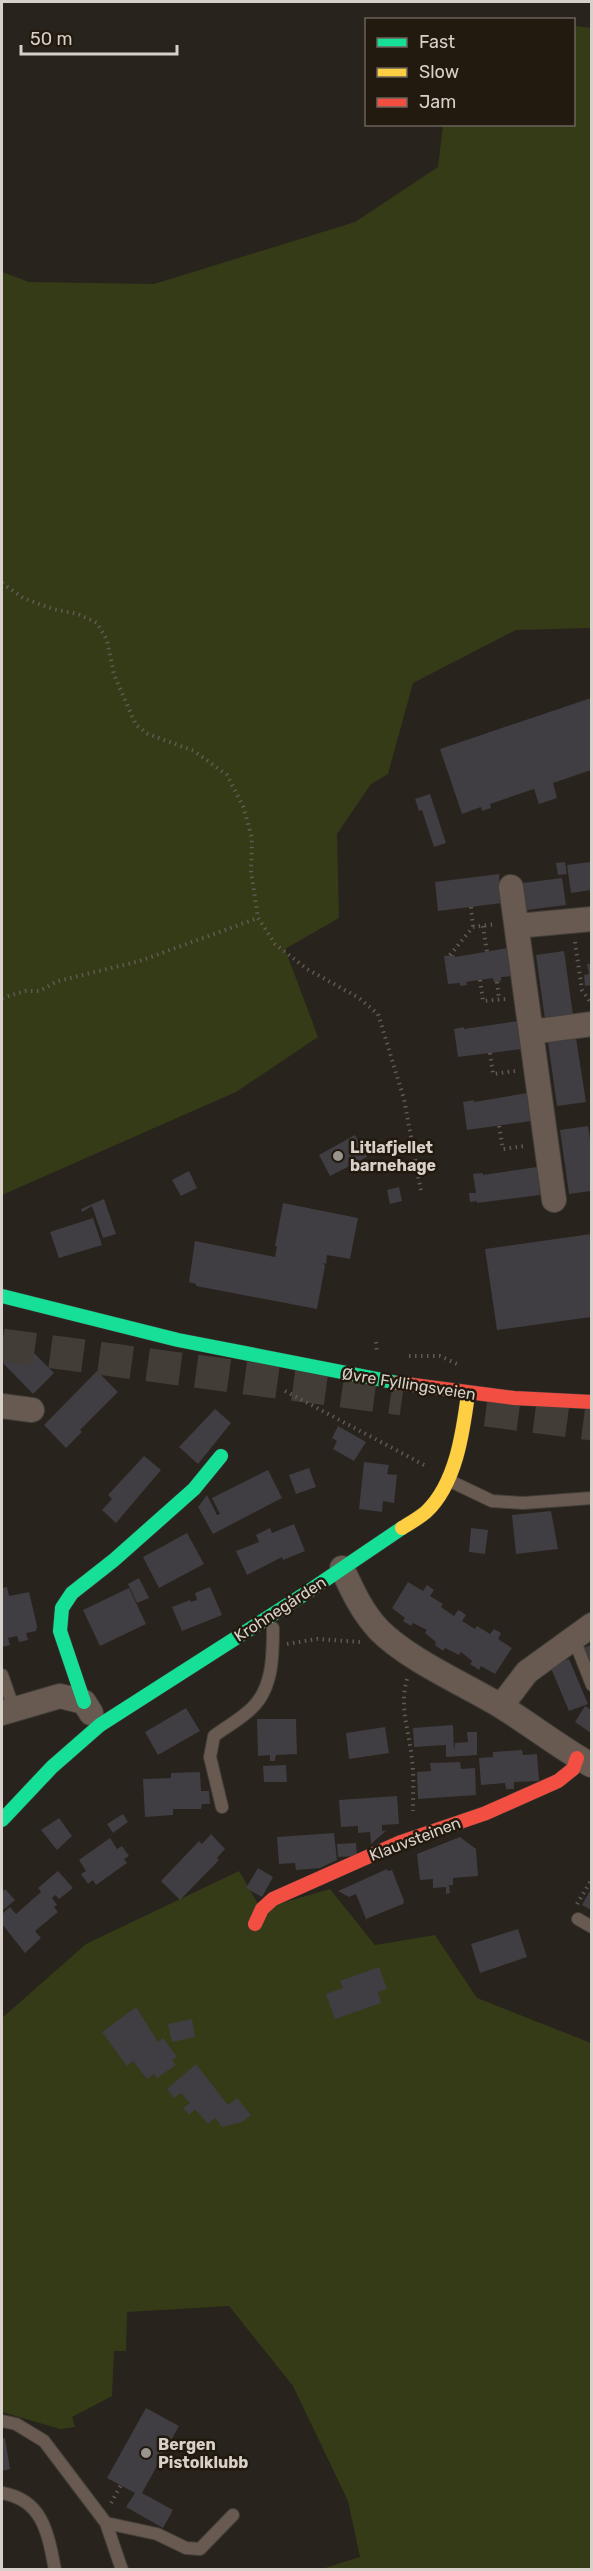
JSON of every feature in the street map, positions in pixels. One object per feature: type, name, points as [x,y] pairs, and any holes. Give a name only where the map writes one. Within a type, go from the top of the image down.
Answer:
[{"type":"main road","name":"Øvre Fyllingsveien","points":[[2,1296],[109,1324],[228,1351],[376,1380],[506,1399],[591,1402]]},
{"type":"main road","name":"Krohnegården","points":[[2,1820],[52,1767],[100,1725],[303,1595],[426,1512],[438,1499],[447,1480],[463,1432],[468,1394]]},
{"type":"main road","points":[[84,1702],[60,1631],[59,1618],[63,1608],[72,1593],[114,1560],[194,1489],[221,1456]]},
{"type":"main road","name":"Klauvsteinen","points":[[255,1924],[262,1909],[273,1899],[401,1842],[486,1813],[558,1781],[584,1762]]},
{"type":"street","points":[[511,887],[554,1200]]},
{"type":"street","points":[[516,924],[582,920]]},
{"type":"street","points":[[531,1032],[591,1024]]},
{"type":"street","points":[[2,1406],[32,1410]]},
{"type":"street","name":"Klauvsteinen","points":[[342,1568],[364,1612],[383,1633],[584,1762]]},
{"type":"street","points":[[501,1707],[527,1672],[583,1632]]},
{"type":"street","points":[[8,1711],[60,1696],[84,1702],[100,1725]]},
{"type":"lane","points":[[447,1480],[492,1501],[523,1503],[591,1498]]},
{"type":"lane","name":"Krohnegården","points":[[222,1807],[210,1757],[214,1736],[253,1708],[263,1694],[271,1670],[273,1628]]},
{"type":"lane","points":[[583,1632],[591,1685]]},
{"type":"lane","points":[[2,1675],[8,1711]]},
{"type":"lane","points":[[578,1919],[591,1927]]},
{"type":"lane","points":[[2,2421],[16,2424],[44,2441],[106,2523],[122,2570]]},
{"type":"lane","points":[[2,2493],[22,2498],[39,2515],[52,2551],[55,2570]]},
{"type":"lane","points":[[106,2523],[157,2534],[186,2548],[200,2550],[233,2515]]},
{"type":"path","points":[[2,583],[23,598],[53,609],[78,614],[97,623],[107,640],[114,675],[136,725],[148,734],[194,751],[226,775],[243,806],[252,838],[251,871],[258,918],[275,944],[307,969],[358,998],[378,1014],[404,1099],[421,1191]]},
{"type":"path","points":[[471,907],[473,927]]},
{"type":"path","points":[[2,998],[25,991],[39,991],[58,981],[140,960],[258,918]]},
{"type":"path","points":[[582,920],[580,979],[582,990],[591,1004]]},
{"type":"path","points":[[450,955],[473,927],[516,924]]},
{"type":"path","points":[[483,926],[487,952]]},
{"type":"path","points":[[480,980],[483,1001],[526,997]]},
{"type":"path","points":[[497,982],[499,999]]},
{"type":"path","points":[[490,1053],[493,1074],[536,1069]]},
{"type":"path","points":[[499,1126],[503,1149],[546,1143]]},
{"type":"path","points":[[275,1385],[433,1469],[447,1480]]},
{"type":"path","points":[[280,1645],[317,1639],[372,1642],[378,1641],[383,1633]]},
{"type":"path","points":[[412,1818],[412,1759],[405,1724],[403,1693],[414,1655]]},
{"type":"path","points":[[578,1919],[576,1906],[591,1879]]},
{"type":"green space","points":[[575,26],[592,28],[591,628],[516,630],[413,683],[388,774],[371,784],[337,834],[339,918],[285,949],[318,1037],[236,1092],[2,1195],[2,272],[29,282],[154,284],[355,222],[438,167],[443,126],[575,126]]},
{"type":"green space","points":[[239,1871],[261,1909],[330,1889],[375,1945],[435,1935],[477,1998],[591,2043],[591,2569],[322,2569],[360,2557],[348,2501],[293,2386],[229,2306],[127,2312],[126,2351],[114,2351],[112,2396],[72,2417],[75,2427],[60,2429],[2,2412],[2,2018],[86,1944]]},
{"type":"building","points":[[591,698],[591,770],[553,783],[557,798],[539,804],[534,789],[490,804],[491,808],[482,811],[481,807],[462,814],[440,749]]},
{"type":"building","points":[[430,794],[446,843],[434,847],[422,810],[419,811],[415,799]]},
{"type":"building","points":[[565,862],[567,874],[558,875],[556,863]]},
{"type":"building","points":[[591,862],[591,890],[571,893],[567,865]]},
{"type":"building","points":[[499,874],[502,903],[438,911],[435,882]]},
{"type":"building","points":[[562,878],[566,905],[527,910],[523,883]]},
{"type":"building","points":[[508,948],[512,976],[501,977],[501,981],[497,982],[494,982],[493,978],[466,982],[467,985],[460,986],[460,983],[448,984],[444,956],[455,955],[455,957]]},
{"type":"building","points":[[564,951],[573,1015],[545,1019],[536,955]]},
{"type":"building","points":[[587,964],[591,964],[591,985],[585,986],[584,975],[589,974]]},
{"type":"building","points":[[518,1021],[522,1049],[458,1057],[454,1029]]},
{"type":"building","points":[[576,1038],[586,1102],[557,1106],[548,1042]]},
{"type":"building","points":[[527,1093],[531,1121],[467,1130],[463,1102]]},
{"type":"building","points":[[588,1126],[591,1146],[591,1191],[569,1194],[560,1130]]},
{"type":"building","points":[[355,1135],[367,1157],[330,1176],[319,1155]]},
{"type":"building","points":[[537,1167],[540,1195],[470,1202],[469,1193],[476,1193],[473,1174],[483,1173],[483,1175]]},
{"type":"building","points":[[189,1171],[197,1188],[181,1196],[172,1180]]},
{"type":"building","points":[[399,1187],[402,1201],[390,1204],[387,1190]]},
{"type":"building","points":[[104,1199],[116,1234],[103,1238],[92,1206],[82,1212],[81,1209]]},
{"type":"building","points":[[283,1203],[358,1218],[350,1259],[327,1255],[326,1264],[323,1263],[325,1266],[317,1309],[196,1286],[189,1282],[195,1241],[275,1257]]},
{"type":"building","points":[[93,1218],[102,1245],[59,1258],[50,1232]]},
{"type":"building","points":[[591,1234],[591,1317],[497,1330],[485,1249]]},
{"type":"building","points":[[24,1343],[54,1373],[33,1394],[3,1363]]},
{"type":"building","points":[[97,1371],[118,1392],[80,1430],[82,1432],[66,1448],[44,1425]]},
{"type":"building","points":[[215,1409],[231,1423],[198,1464],[179,1447]]},
{"type":"building","points":[[338,1426],[366,1442],[354,1461],[333,1449],[337,1441],[332,1438]]},
{"type":"building","points":[[144,1456],[161,1470],[116,1523],[102,1510],[112,1499],[108,1495]]},
{"type":"building","points":[[364,1462],[389,1465],[387,1474],[397,1475],[394,1503],[383,1501],[382,1512],[359,1509]]},
{"type":"building","points":[[309,1468],[316,1487],[296,1494],[289,1475]]},
{"type":"building","points":[[268,1470],[282,1498],[213,1534],[198,1507],[207,1495],[217,1515],[220,1514],[212,1498]]},
{"type":"building","points":[[551,1511],[558,1549],[516,1554],[512,1515]]},
{"type":"building","points":[[294,1524],[305,1551],[283,1560],[282,1557],[247,1575],[236,1551],[259,1542],[256,1535],[270,1528],[272,1533]]},
{"type":"building","points":[[471,1528],[488,1530],[485,1554],[469,1552]]},
{"type":"building","points":[[187,1533],[204,1564],[159,1588],[143,1557]]},
{"type":"building","points":[[139,1578],[149,1598],[137,1603],[128,1584]]},
{"type":"building","points":[[408,1582],[423,1591],[427,1585],[434,1590],[430,1596],[443,1604],[441,1607],[454,1616],[458,1610],[462,1612],[466,1615],[462,1621],[475,1629],[477,1626],[490,1634],[494,1629],[501,1633],[498,1639],[512,1648],[495,1674],[481,1666],[479,1670],[470,1664],[472,1661],[461,1652],[459,1655],[445,1648],[443,1651],[425,1633],[427,1630],[413,1623],[411,1626],[403,1621],[405,1618],[392,1608]]},
{"type":"building","points":[[7,1587],[9,1596],[29,1592],[37,1626],[36,1631],[26,1633],[28,1640],[19,1642],[17,1636],[8,1638],[10,1645],[2,1647],[2,1588]]},
{"type":"building","points":[[210,1587],[222,1615],[182,1631],[172,1607],[190,1600],[191,1602],[197,1600],[195,1593]]},
{"type":"building","points":[[129,1588],[146,1624],[100,1646],[83,1610]]},
{"type":"building","points":[[591,1645],[591,1667],[590,1668],[583,1648]]},
{"type":"building","points":[[569,1659],[588,1704],[569,1711],[550,1666]]},
{"type":"building","points":[[585,1706],[591,1710],[591,1733],[575,1722]]},
{"type":"building","points":[[186,1708],[200,1731],[158,1755],[145,1732]]},
{"type":"building","points":[[257,1719],[296,1719],[297,1754],[276,1755],[275,1761],[270,1761],[270,1755],[258,1756]]},
{"type":"building","points":[[453,1725],[454,1751],[455,1743],[468,1742],[467,1732],[477,1732],[477,1755],[446,1757],[446,1745],[414,1747],[413,1728]]},
{"type":"building","points":[[385,1727],[389,1753],[349,1759],[346,1733]]},
{"type":"building","points":[[522,1750],[523,1755],[537,1754],[539,1781],[514,1782],[514,1789],[506,1789],[505,1783],[481,1785],[479,1758],[493,1757],[493,1752]]},
{"type":"building","points":[[460,1762],[461,1769],[475,1768],[476,1795],[418,1799],[417,1772],[431,1771],[430,1763]]},
{"type":"building","points":[[286,1765],[287,1782],[264,1782],[263,1766]]},
{"type":"building","points":[[200,1772],[201,1791],[209,1791],[210,1804],[202,1804],[201,1809],[173,1809],[173,1815],[145,1817],[143,1779],[171,1778],[171,1773]]},
{"type":"building","points":[[397,1796],[399,1824],[382,1825],[382,1831],[387,1830],[371,1844],[370,1832],[358,1833],[358,1826],[341,1827],[339,1800]]},
{"type":"building","points":[[123,1814],[128,1822],[113,1833],[107,1824]]},
{"type":"building","points":[[59,1818],[72,1836],[57,1850],[41,1830]]},
{"type":"building","points":[[334,1833],[337,1860],[320,1868],[296,1870],[295,1863],[279,1864],[277,1837]]},
{"type":"building","points":[[211,1834],[225,1849],[217,1858],[219,1860],[180,1900],[161,1881],[199,1841],[202,1844]]},
{"type":"building","points":[[460,1837],[476,1849],[478,1876],[453,1878],[453,1885],[449,1885],[450,1893],[446,1894],[446,1887],[433,1888],[433,1879],[420,1880],[417,1854]]},
{"type":"building","points":[[110,1838],[117,1849],[122,1846],[129,1856],[124,1859],[127,1863],[96,1885],[93,1880],[88,1884],[81,1874],[86,1871],[79,1860]]},
{"type":"building","points":[[356,1843],[357,1856],[338,1857],[337,1844]]},
{"type":"building","points":[[258,1868],[273,1877],[262,1897],[246,1888]]},
{"type":"building","points":[[387,1869],[392,1870],[404,1901],[403,1904],[366,1919],[356,1894],[349,1897],[338,1891]]},
{"type":"building","points":[[58,1871],[73,1888],[59,1899],[55,1895],[52,1898],[57,1905],[54,1907],[58,1912],[35,1931],[41,1938],[25,1953],[2,1924],[2,1914],[10,1907],[16,1914],[41,1892],[38,1888]]},
{"type":"building","points":[[5,1889],[15,1900],[2,1911],[2,1892]]},
{"type":"building","points":[[591,1889],[591,1910],[582,1905]]},
{"type":"building","points":[[518,1929],[527,1957],[480,1973],[471,1944]]},
{"type":"building","points":[[379,1967],[387,1989],[378,1992],[381,2003],[335,2019],[326,1994],[343,1988],[340,1981]]},
{"type":"building","points":[[136,2007],[158,2042],[163,2038],[177,2057],[172,2060],[176,2065],[157,2078],[154,2074],[147,2079],[133,2061],[127,2066],[102,2032]]},
{"type":"building","points":[[192,2019],[195,2037],[172,2042],[168,2024]]},
{"type":"building","points":[[196,2064],[228,2105],[237,2098],[251,2115],[242,2122],[222,2127],[215,2118],[208,2124],[195,2109],[189,2115],[183,2108],[190,2103],[181,2093],[174,2098],[167,2089]]},
{"type":"building","points":[[146,2408],[179,2426],[142,2493],[173,2510],[163,2528],[126,2507],[135,2493],[107,2478]]},
{"type":"building","points":[[5,2438],[10,2469],[2,2471],[2,2439]]},
{"type":"tunnel","points":[[2,1345],[402,1399]]},
{"type":"tunnel","points":[[486,1410],[592,1424]]},
{"type":"traffic: fast","points":[[2,1296],[178,1340],[398,1383]]},
{"type":"traffic: fast","points":[[84,1702],[60,1631],[62,1608],[72,1593],[114,1560],[194,1489],[221,1456]]},
{"type":"traffic: fast","points":[[2,1820],[52,1767],[100,1725],[303,1595],[402,1528]]},
{"type":"traffic: slow","points":[[402,1528],[426,1512],[445,1487],[464,1425],[468,1394]]},
{"type":"traffic: jam","points":[[398,1383],[514,1398],[592,1402]]},
{"type":"traffic: jam","points":[[255,1924],[262,1909],[273,1899],[401,1842],[486,1813],[558,1781],[573,1769],[577,1758]]},
{"type":"place","name":"Litlafjellet barnehage","points":[[338,1156]]},
{"type":"place","name":"Bergen Pistolklubb","points":[[146,2453]]}]
